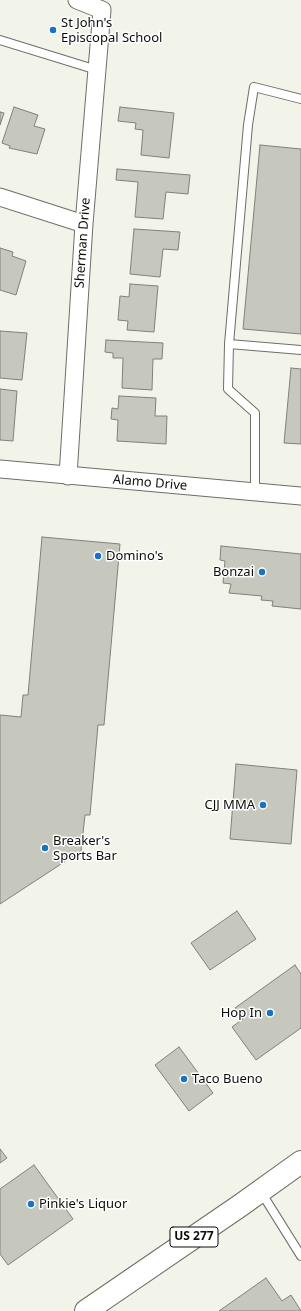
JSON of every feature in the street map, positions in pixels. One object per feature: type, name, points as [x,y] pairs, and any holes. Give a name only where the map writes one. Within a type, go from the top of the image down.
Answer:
[{"type":"highway","name":"US 277","points":[[86,1311],[301,1162]]},
{"type":"street","name":"Sherman Drive","points":[[68,476],[84,224],[102,10],[77,0]]},
{"type":"street","points":[[0,197],[84,224]]},
{"type":"street","name":"Alamo Drive","points":[[0,469],[301,496]]},
{"type":"lane","points":[[0,40],[97,70]]},
{"type":"lane","points":[[255,492],[256,413],[228,390],[229,344],[248,124],[254,87],[301,99]]},
{"type":"lane","points":[[229,344],[301,350]]},
{"type":"lane","points":[[261,1191],[301,1256]]},
{"type":"building","points":[[14,107],[38,115],[34,126],[45,129],[37,154],[9,148],[10,146],[2,143]]},
{"type":"building","points":[[120,107],[174,113],[169,158],[141,155],[143,130],[135,129],[136,123],[118,121]]},
{"type":"building","points":[[0,112],[4,113],[0,125]]},
{"type":"building","points":[[260,145],[301,149],[301,334],[243,329]]},
{"type":"building","points":[[117,169],[190,175],[188,194],[166,192],[163,219],[135,217],[138,182],[116,180]]},
{"type":"building","points":[[134,229],[180,232],[178,250],[163,249],[160,277],[130,274]]},
{"type":"building","points":[[0,248],[13,252],[12,256],[26,261],[16,295],[0,290]]},
{"type":"building","points":[[130,284],[158,286],[154,332],[127,330],[128,321],[118,320],[120,296],[129,297]]},
{"type":"building","points":[[0,331],[27,333],[22,380],[0,378]]},
{"type":"building","points":[[106,340],[163,343],[162,359],[153,359],[152,390],[122,388],[123,358],[113,358],[113,353],[105,352]]},
{"type":"building","points":[[291,368],[301,369],[301,444],[284,443]]},
{"type":"building","points":[[0,389],[17,391],[13,441],[0,440]]},
{"type":"building","points":[[119,396],[156,398],[155,416],[167,416],[166,444],[117,441],[118,420],[111,419],[112,408],[118,409]]},
{"type":"building","points":[[42,537],[120,544],[104,725],[98,725],[90,815],[85,815],[81,851],[0,904],[0,715],[21,717],[23,695],[28,695]]},
{"type":"building","name":"Bonzai","points":[[221,546],[301,554],[301,609],[272,606],[273,601],[261,600],[262,596],[229,593],[231,584],[223,583],[225,561],[220,560]]},
{"type":"building","name":"CJJ MMA","points":[[236,764],[297,770],[291,844],[230,839]]},
{"type":"building","points":[[237,911],[256,939],[210,970],[191,943]]},
{"type":"building","name":"Hop In","points":[[295,965],[301,974],[301,1028],[256,1060],[232,1027],[243,1019],[235,1008]]},
{"type":"building","name":"Taco Bueno","points":[[179,1047],[213,1093],[189,1111],[155,1065]]},
{"type":"building","points":[[0,1149],[7,1158],[0,1163]]},
{"type":"building","name":"Pinkie's Liquor","points":[[34,1165],[73,1219],[8,1265],[0,1254],[0,1189]]},
{"type":"building","points":[[266,1278],[282,1301],[291,1295],[301,1311],[219,1311]]},
{"type":"place","name":"St John's Episcopal School","points":[[53,30]]},
{"type":"place","name":"Domino's","points":[[98,556]]},
{"type":"place","name":"Bonzai","points":[[262,572]]},
{"type":"place","name":"CJJ MMA","points":[[263,805]]},
{"type":"place","name":"Breaker's Sports Bar","points":[[45,848]]},
{"type":"place","name":"Hop In","points":[[270,1013]]},
{"type":"place","name":"Taco Bueno","points":[[184,1079]]},
{"type":"place","name":"Pinkie's Liquor","points":[[31,1204]]}]
